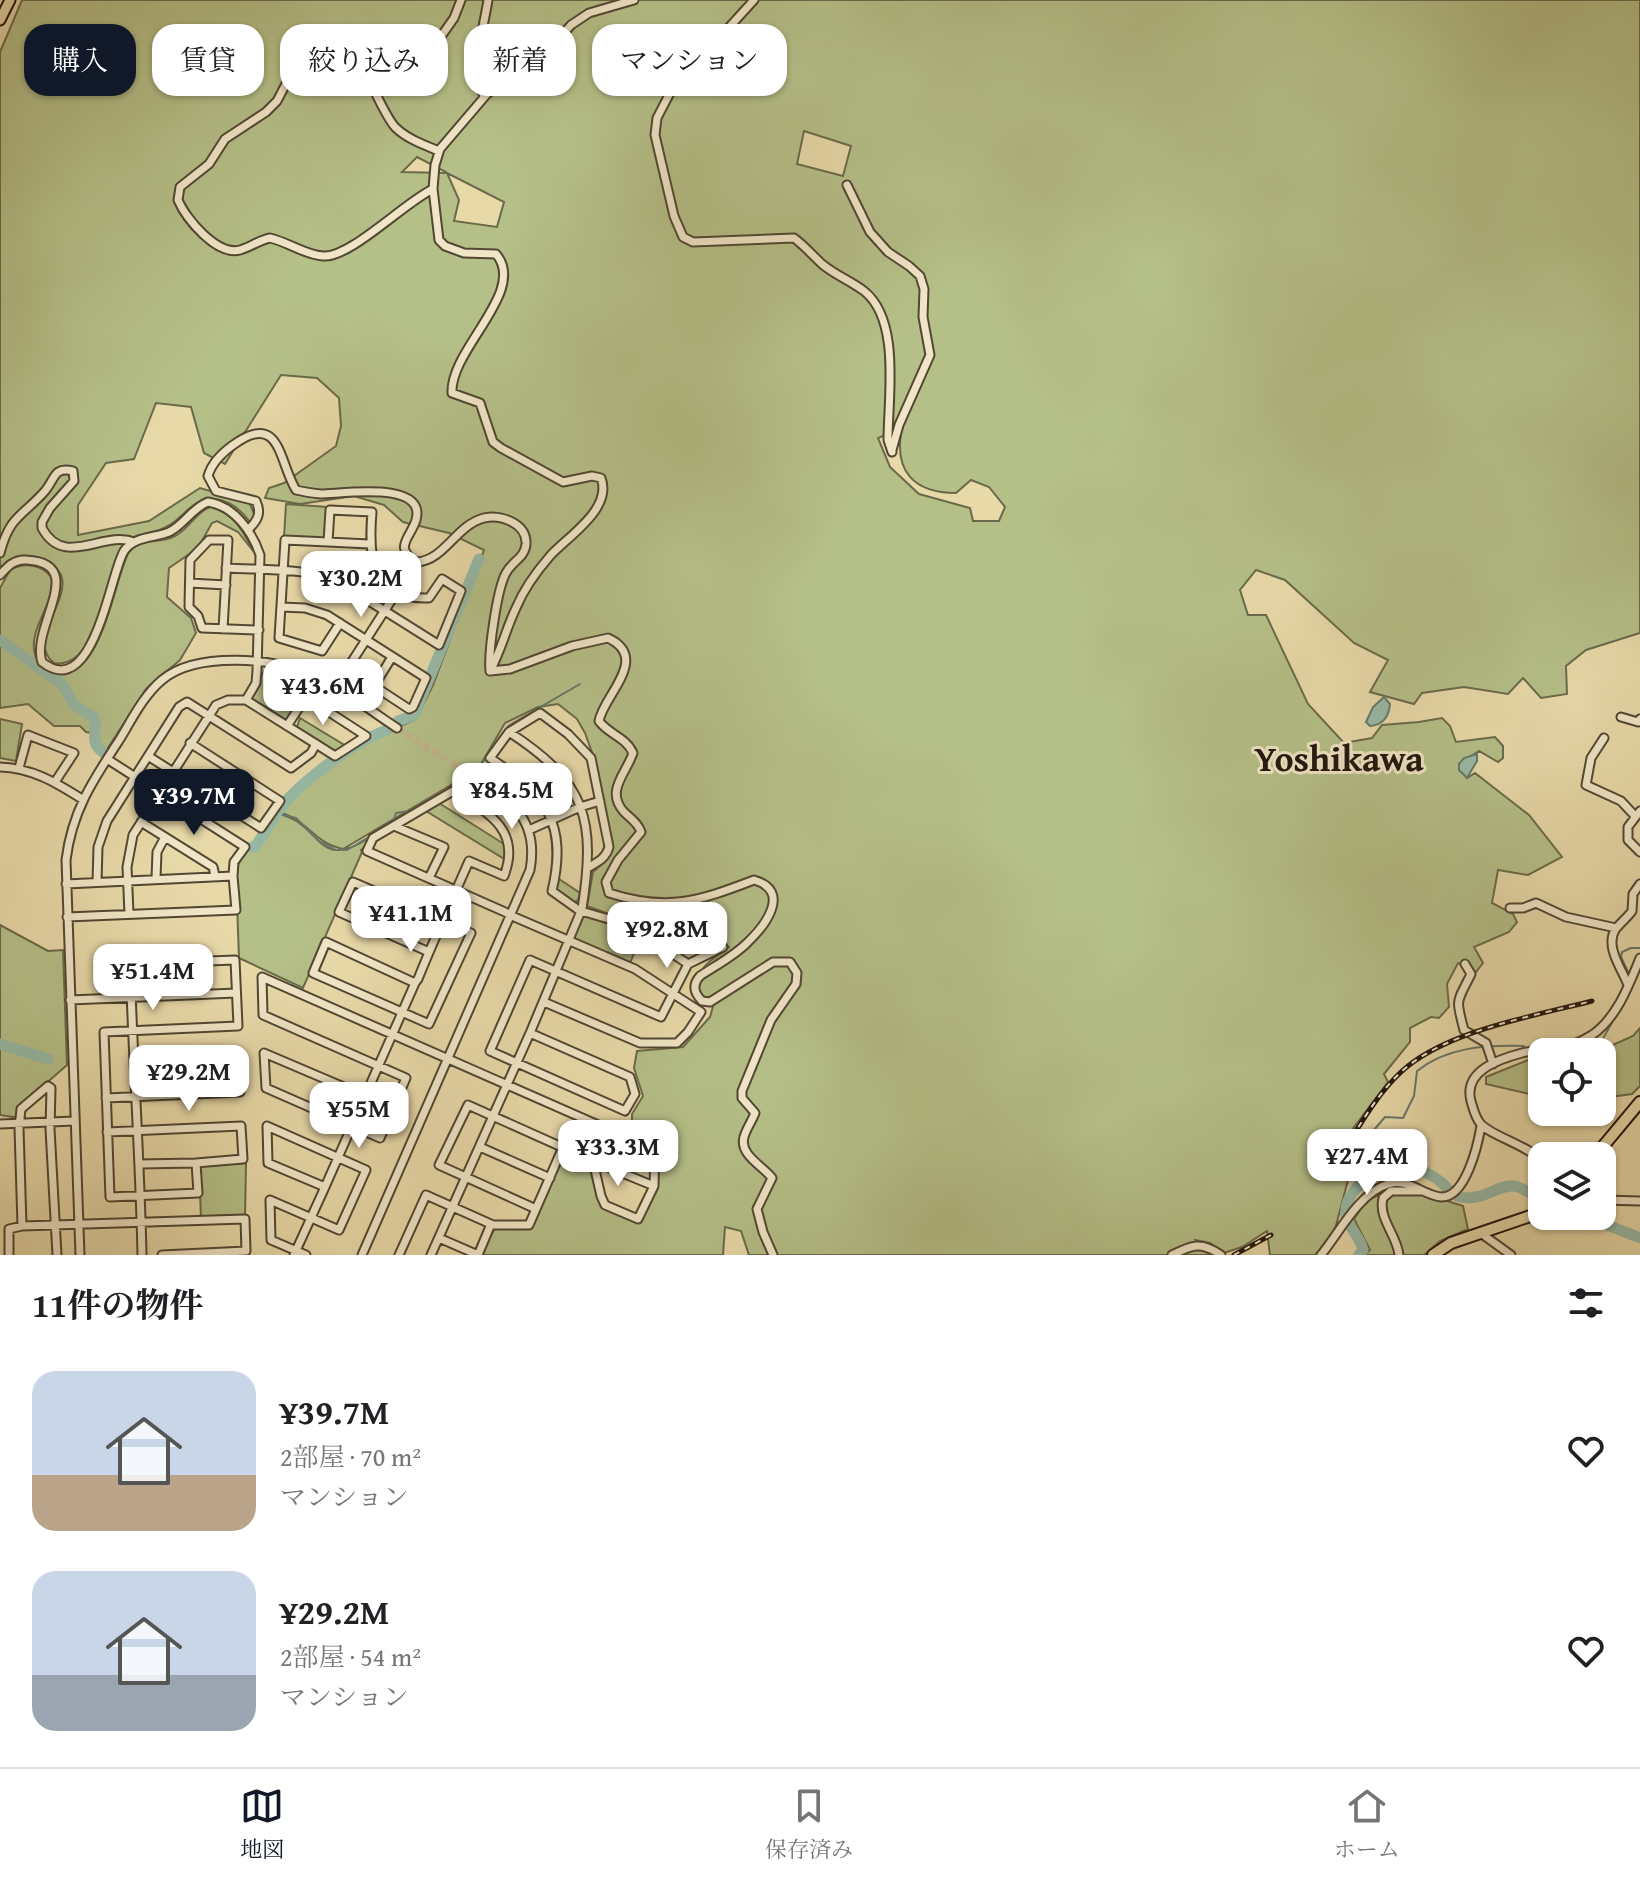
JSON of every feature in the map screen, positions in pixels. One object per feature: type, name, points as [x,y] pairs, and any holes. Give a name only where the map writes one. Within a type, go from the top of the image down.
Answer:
[{"type":"highway","points":[[1607,1142],[1640,1102]]},
{"type":"highway","points":[[1433,1255],[1451,1243],[1528,1217]]},
{"type":"main road","points":[[0,20],[10,0]]},
{"type":"street","points":[[448,26],[461,0]]},
{"type":"street","points":[[484,97],[478,78],[478,41],[488,0]]},
{"type":"street","points":[[490,671],[525,591],[551,555],[598,507],[603,484],[601,478],[592,476],[563,482],[518,459],[493,442],[480,403],[452,393],[463,356],[502,291],[504,267],[496,254],[464,253],[445,246],[439,240],[433,189],[439,151],[484,97],[554,44],[571,25],[589,13],[634,0]]},
{"type":"street","points":[[754,0],[671,91],[657,118],[655,135],[674,216],[683,237],[693,242],[794,238],[875,302],[884,318],[890,350],[888,440],[892,452],[899,425],[930,355],[923,317],[924,289],[920,276],[888,252],[870,232],[847,185]]},
{"type":"street","points":[[280,95],[266,112],[225,139],[209,164],[180,187],[178,200],[182,210],[211,240],[232,251],[270,238],[318,256],[329,257],[354,245],[414,197],[433,189]]},
{"type":"street","points":[[375,96],[397,129],[412,140],[439,151]]},
{"type":"street","points":[[248,530],[259,517],[256,501],[216,491],[208,476],[222,453],[259,432],[276,443],[296,490],[320,494],[387,492],[410,498],[414,503],[416,519],[404,547],[417,562],[436,555],[458,532],[481,519],[502,518],[516,525],[524,533],[526,544],[521,557],[506,572],[501,585],[489,651],[490,671]]},
{"type":"street","points":[[0,553],[8,527],[45,491],[56,472],[62,469],[73,471],[74,481],[45,516],[42,528],[51,541],[69,548],[94,546],[116,539],[134,542],[169,532],[196,508],[208,502],[223,506],[248,530],[256,544],[261,570],[256,683],[246,700]]},
{"type":"street","points":[[226,568],[317,573],[334,579],[439,645],[461,591],[442,579],[429,598],[396,593],[376,573],[371,562],[372,512],[330,510],[328,542]]},
{"type":"street","points":[[223,629],[228,540],[209,540],[190,560],[189,607],[198,616],[202,628],[223,629],[259,630]]},
{"type":"street","points":[[340,623],[322,651],[279,638],[285,540],[369,544]]},
{"type":"street","points":[[0,575],[16,561],[27,560],[51,569],[57,579],[57,591],[39,641],[39,652],[42,662],[60,669],[73,666],[100,629],[123,553],[134,542]]},
{"type":"street","points":[[190,583],[226,585]]},
{"type":"street","points":[[335,688],[396,593]]},
{"type":"street","points":[[281,607],[315,610],[340,623],[426,678],[413,707],[409,709],[374,686],[392,657]]},
{"type":"street","points":[[490,671],[510,669],[596,640],[608,638],[621,647],[625,658],[623,679],[602,707],[599,721],[630,745],[633,753],[617,782],[616,795],[618,804],[641,832],[618,860],[606,882],[609,893],[680,904],[754,880],[767,885],[772,892],[772,911],[747,943],[695,981],[695,992],[702,1001],[712,1001],[773,962],[790,962],[797,973],[796,984],[771,1020],[742,1091],[742,1098],[755,1113],[743,1145],[748,1155],[772,1178],[757,1209],[773,1255]]},
{"type":"street","points":[[80,1255],[66,884],[69,832],[82,799],[150,694],[174,671],[205,661],[258,663],[300,669],[319,677],[397,728]]},
{"type":"street","points":[[129,914],[129,848],[141,822],[216,705],[246,700],[287,726],[335,756],[366,736],[306,697],[287,726]]},
{"type":"street","points":[[97,882],[98,847],[107,821],[179,707],[187,702],[291,768],[311,753],[316,744]]},
{"type":"street","points":[[589,867],[601,860],[609,847],[591,758],[568,734],[540,713],[509,732],[490,758],[522,779],[533,790],[551,819],[558,842],[558,864],[552,891],[581,911],[626,924],[688,964]]},
{"type":"street","points":[[1621,717],[1639,722]]},
{"type":"street","points":[[431,1255],[557,972],[581,911],[589,867],[586,822],[567,779],[534,749],[509,732]]},
{"type":"street","points":[[19,768],[28,735],[49,741],[74,753],[55,782]]},
{"type":"street","points":[[1604,738],[1591,758],[1586,785],[1621,801],[1637,814],[1628,827],[1628,840],[1640,852]]},
{"type":"street","points":[[148,756],[261,828],[280,801],[190,743]]},
{"type":"street","points":[[67,917],[236,910],[234,862],[245,847],[107,759]]},
{"type":"street","points":[[0,767],[19,768],[55,782],[82,799]]},
{"type":"street","points":[[362,1255],[530,870],[533,850],[529,830],[520,812],[506,796],[466,772]]},
{"type":"street","points":[[296,1253],[353,1127],[365,1096],[379,1066],[415,983],[456,891],[469,861],[504,876],[509,850],[504,831],[495,819],[453,791],[373,838],[367,851],[429,878],[456,891],[512,916],[635,969],[701,1012],[677,1043],[640,1043],[544,1002]]},
{"type":"street","points":[[529,830],[600,801]]},
{"type":"street","points":[[141,822],[213,867],[215,876]]},
{"type":"street","points":[[394,826],[444,847],[429,878]]},
{"type":"street","points":[[156,878],[157,852],[165,837]]},
{"type":"street","points":[[66,884],[233,876]]},
{"type":"street","points":[[415,983],[326,942],[313,973],[429,1024],[471,933],[353,882],[339,912],[429,952]]},
{"type":"street","points":[[1628,986],[1613,946],[1616,928],[1631,914],[1633,894],[1640,884]]},
{"type":"street","points":[[1510,908],[1523,908],[1536,903],[1566,917],[1616,928]]},
{"type":"street","points":[[639,931],[643,923],[684,920],[735,952]]},
{"type":"street","points":[[530,1033],[630,1077],[635,1094],[625,1111],[490,1051],[530,960],[661,1017],[688,964],[723,947]]},
{"type":"street","points":[[1588,1038],[1624,997],[1640,958]]},
{"type":"street","points":[[142,1255],[140,1196],[138,1131],[135,1063],[133,1031],[131,998],[130,964],[235,960],[238,1026],[133,1031],[104,1032],[110,1197],[140,1196],[198,1193],[196,1163]]},
{"type":"street","points":[[1465,964],[1471,974],[1458,995],[1460,1018],[1464,1030],[1486,1043],[1493,1064]]},
{"type":"street","points":[[365,1096],[264,1053],[266,1088],[380,1138],[406,1078],[263,1015],[262,977],[655,1150],[654,1186],[638,1219],[605,1205],[593,1161]]},
{"type":"street","points":[[70,1000],[236,993]]},
{"type":"street","points":[[1528,1052],[1478,1072],[1471,1081],[1469,1094],[1481,1126],[1528,1150]]},
{"type":"street","points":[[106,1098],[240,1092],[239,1060],[135,1063]]},
{"type":"street","points":[[22,1226],[21,1109],[48,1086],[51,1088],[57,1255]]},
{"type":"street","points":[[536,1209],[439,1165],[468,1105],[654,1186]]},
{"type":"street","points":[[0,1124],[75,1121]]},
{"type":"street","points":[[107,1132],[241,1126],[243,1159],[139,1164]]},
{"type":"street","points":[[306,1255],[271,1240],[270,1200],[339,1230],[366,1170],[267,1126],[268,1163],[325,1187]]},
{"type":"street","points":[[1321,1255],[1352,1213],[1383,1185],[1403,1182],[1441,1197],[1453,1192],[1467,1175],[1481,1126]]},
{"type":"street","points":[[480,1147],[550,1178]]},
{"type":"street","points":[[399,1255],[426,1195],[491,1224],[529,1225],[563,1147]]},
{"type":"street","points":[[1399,1255],[1393,1232],[1382,1214],[1383,1198],[1391,1191],[1402,1189],[1420,1193],[1425,1190]]},
{"type":"street","points":[[1616,1200],[1640,1201]]},
{"type":"street","points":[[9,1255],[9,1229],[22,1226],[245,1219],[246,1251],[162,1255]]},
{"type":"street","points":[[439,1238],[478,1255],[491,1224]]},
{"type":"street","points":[[1482,1234],[1511,1255]]},
{"type":"street","points":[[1172,1255],[1193,1244],[1202,1244],[1221,1255]]},
{"type":"green space","points":[[22,0],[1640,0],[1640,633],[1586,650],[1566,666],[1567,694],[1541,698],[1523,678],[1508,694],[1464,687],[1422,693],[1414,704],[1370,692],[1388,660],[1354,643],[1285,580],[1256,570],[1240,590],[1248,615],[1266,615],[1308,704],[1344,743],[1372,738],[1382,725],[1442,718],[1450,726],[1456,742],[1495,737],[1503,746],[1503,758],[1498,762],[1479,751],[1459,764],[1467,778],[1475,773],[1529,815],[1562,857],[1528,875],[1498,870],[1492,903],[1513,914],[1517,922],[1509,932],[1474,947],[1483,963],[1476,972],[1458,963],[1447,984],[1449,1007],[1439,1018],[1431,1017],[1410,1028],[1410,1042],[1384,1074],[1388,1082],[1327,1163],[1348,1180],[1333,1237],[1315,1255],[1270,1255],[1267,1231],[1242,1247],[1224,1253],[1210,1243],[1196,1240],[1209,1255],[749,1255],[741,1231],[725,1227],[723,1255],[480,1255],[495,1228],[530,1229],[564,1152],[589,1164],[601,1207],[640,1223],[657,1187],[656,1149],[632,1134],[632,1114],[643,1096],[634,1068],[637,1051],[683,1047],[710,1017],[714,1003],[702,997],[697,988],[699,979],[707,963],[729,947],[681,916],[612,915],[587,906],[593,872],[606,860],[613,844],[594,758],[585,733],[577,719],[558,704],[538,707],[505,723],[481,764],[468,768],[461,779],[343,849],[325,842],[297,820],[279,812],[294,793],[367,741],[416,719],[433,685],[484,550],[449,533],[403,522],[384,505],[354,496],[300,504],[265,498],[269,488],[284,483],[336,446],[341,426],[339,398],[317,378],[281,375],[225,464],[204,453],[191,407],[156,403],[134,459],[106,463],[78,505],[78,535],[149,521],[200,488],[249,502],[256,518],[250,522],[229,503],[208,499],[189,508],[165,527],[124,544],[92,636],[76,657],[54,663],[45,651],[45,637],[62,591],[62,578],[54,566],[35,558],[20,557],[0,568],[0,52]],"holes":[[[804,131],[851,146],[843,176],[797,164]],[[417,157],[446,172],[446,173],[402,172]],[[447,173],[504,202],[497,227],[454,221],[459,200]],[[902,428],[901,456],[910,477],[918,484],[941,492],[956,493],[971,480],[989,487],[1005,507],[999,521],[973,521],[970,508],[919,494],[890,467],[878,438]]]},
{"type":"green space","points":[[286,504],[327,507],[325,537],[284,537]]},
{"type":"green space","points":[[210,507],[231,518],[254,552],[238,532],[217,521],[212,523],[198,548],[169,568],[167,597],[191,618],[196,633],[180,660],[146,689],[106,751],[96,742],[96,719],[92,733],[80,726],[54,726],[28,704],[0,708],[0,588],[10,570],[32,566],[52,578],[50,597],[36,632],[35,653],[39,664],[45,669],[69,672],[83,664],[94,648],[129,552],[145,542],[175,536]]},
{"type":"green space","points":[[266,669],[313,682],[288,720],[284,721],[252,701]]},
{"type":"green space","points":[[300,718],[346,746],[336,752],[297,727]]},
{"type":"green space","points":[[0,719],[22,724],[16,761],[0,758]]},
{"type":"green space","points":[[439,803],[504,844],[506,860],[426,811]]},
{"type":"green space","points":[[278,814],[303,826],[328,848],[338,850],[351,847],[369,838],[361,850],[303,988],[239,958],[237,867],[247,847],[256,849]]},
{"type":"green space","points":[[556,877],[580,893],[578,900],[573,903],[553,889]]},
{"type":"green space","points":[[581,914],[625,927],[641,937],[630,963],[576,940],[574,936]]},
{"type":"green space","points":[[0,925],[48,951],[63,950],[67,1065],[19,1107],[19,1118],[0,1115]]},
{"type":"green space","points":[[1640,1028],[1640,1086],[1632,1094],[1616,1096],[1616,1044],[1633,1036]]},
{"type":"green space","points":[[1528,1060],[1528,1094],[1486,1084],[1486,1077]]},
{"type":"green space","points":[[246,1163],[245,1216],[201,1218],[199,1167],[202,1164]]},
{"type":"green space","points":[[1402,1186],[1463,1206],[1468,1229],[1440,1241],[1424,1255],[1364,1255],[1370,1250],[1354,1219],[1367,1200]]},
{"type":"shaded area","points":[[1384,697],[1390,704],[1387,716],[1382,722],[1370,726],[1366,722],[1373,707]]},
{"type":"shaded area","points":[[1477,754],[1477,761],[1467,778],[1459,770],[1459,764],[1464,758]]},
{"type":"waterway","points":[[398,721],[414,715],[479,559]]},
{"type":"waterway","points":[[0,640],[63,685],[74,705],[94,717],[96,744],[104,753]]},
{"type":"waterway","points":[[493,748],[508,726],[580,684]]},
{"type":"waterway","points":[[276,814],[297,790],[327,765],[387,730]]},
{"type":"waterway","points":[[475,771],[487,757]]},
{"type":"waterway","points":[[380,829],[394,819],[396,813],[414,810],[466,778]]},
{"type":"waterway","points":[[277,813],[296,818],[319,841],[336,850],[347,850],[372,835]]},
{"type":"waterway","points":[[252,847],[274,818]]},
{"type":"waterway","points":[[1629,974],[1621,957],[1622,952],[1640,948]]},
{"type":"waterway","points":[[1603,1038],[1614,1019]]},
{"type":"waterway","points":[[0,1044],[48,1059]]},
{"type":"waterway","points":[[1383,1166],[1374,1130],[1385,1117],[1403,1118],[1414,1096],[1417,1071],[1454,1052],[1495,1046],[1524,1046]]},
{"type":"waterway","points":[[1359,1255],[1363,1250],[1347,1220],[1346,1208],[1358,1186],[1383,1166],[1420,1170],[1460,1197],[1476,1197],[1508,1186],[1528,1192]]},
{"type":"waterway","points":[[1616,1229],[1640,1238]]},
{"type":"tunnel","points":[[397,728],[466,772]]},
{"type":"railway","points":[[1333,1168],[1382,1093],[1419,1058],[1465,1035],[1592,1001]]},
{"type":"railway","points":[[1234,1255],[1271,1235]]},
{"type":"district","name":"Yoshikawa","points":[[1339,758]]}]
